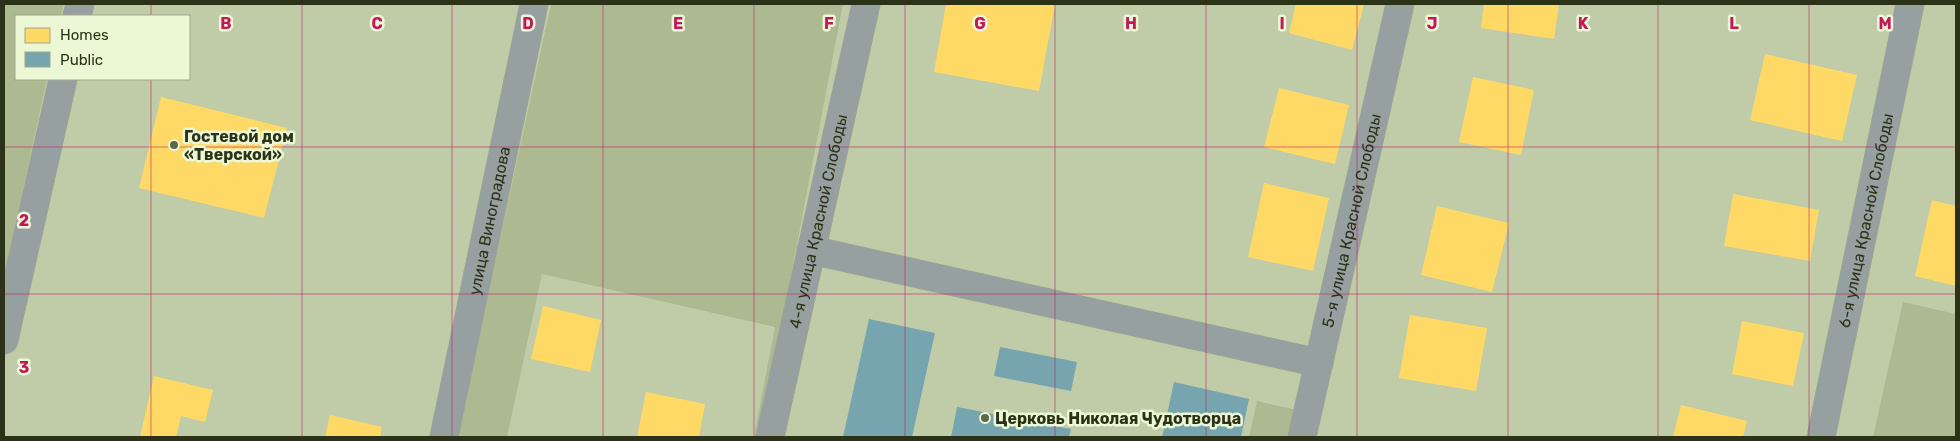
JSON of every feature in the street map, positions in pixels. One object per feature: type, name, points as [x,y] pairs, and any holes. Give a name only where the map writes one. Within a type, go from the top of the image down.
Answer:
[{"type":"street","name":"улица Виноградова","points":[[444,437],[534,4]]},
{"type":"street","name":"4-я улица Красной Слободы","points":[[770,437],[866,4]]},
{"type":"street","name":"5-я улица Красной Слободы","points":[[1302,437],[1400,4]]},
{"type":"street","name":"6-я улица Красной Слободы","points":[[1821,437],[1910,4]]},
{"type":"street","points":[[4,340],[63,80]]},
{"type":"street","points":[[811,250],[1319,363]]},
{"type":"green space","points":[[4,4],[64,4],[61,15],[15,15],[15,80],[47,80],[4,276]]},
{"type":"green space","points":[[551,4],[843,4],[760,437],[754,437],[775,327],[542,274],[507,437],[457,437]]},
{"type":"green space","points":[[1903,302],[1956,314],[1956,437],[1873,437]]},
{"type":"green space","points":[[1257,401],[1297,410],[1291,437],[1249,437]]},
{"type":"building: Homes","points":[[946,4],[1055,4],[1039,91],[934,72]]},
{"type":"building: Homes","points":[[1296,4],[1364,4],[1352,50],[1289,33]]},
{"type":"building: Homes","points":[[1484,4],[1559,4],[1554,39],[1481,28]]},
{"type":"building: Homes","points":[[1765,54],[1857,75],[1842,141],[1750,120]]},
{"type":"building: Homes","points":[[1473,77],[1534,90],[1521,155],[1459,142]]},
{"type":"building: Homes","points":[[1279,88],[1349,105],[1335,164],[1264,147]]},
{"type":"building: Homes","points":[[161,97],[287,128],[264,218],[139,188]]},
{"type":"building: Homes","points":[[1264,183],[1329,198],[1313,271],[1248,257]]},
{"type":"building: Homes","points":[[1733,194],[1819,210],[1810,261],[1724,246]]},
{"type":"building: Homes","points":[[1932,200],[1956,206],[1956,286],[1915,276]]},
{"type":"building: Homes","points":[[1437,206],[1509,223],[1492,292],[1421,275]]},
{"type":"building: Homes","points":[[543,306],[601,320],[590,372],[531,359]]},
{"type":"building: Homes","points":[[1410,315],[1487,328],[1476,391],[1399,378]]},
{"type":"building: Homes","points":[[1742,321],[1804,333],[1793,386],[1732,374]]},
{"type":"building: Homes","points":[[154,376],[213,390],[205,422],[181,416],[176,437],[140,437]]},
{"type":"building: Homes","points":[[646,392],[705,404],[699,437],[637,437]]},
{"type":"building: Homes","points":[[1681,405],[1747,421],[1743,437],[1673,437]]},
{"type":"building: Homes","points":[[330,415],[382,427],[380,437],[325,437]]},
{"type":"building: Public","points":[[869,319],[935,333],[912,437],[843,437]]},
{"type":"building: Public","points":[[1000,347],[1077,362],[1071,391],[994,376]]},
{"type":"building: Public","points":[[1174,382],[1249,399],[1241,437],[1162,437]]},
{"type":"building: Public","name":"Церковь Николая Чудотворца","points":[[957,407],[1071,429],[1069,437],[951,437]]},
{"type":"place","name":"Гостевой дом «Тверской»","points":[[174,145]]},
{"type":"place","name":"Церковь Николая Чудотворца","points":[[985,418]]}]
